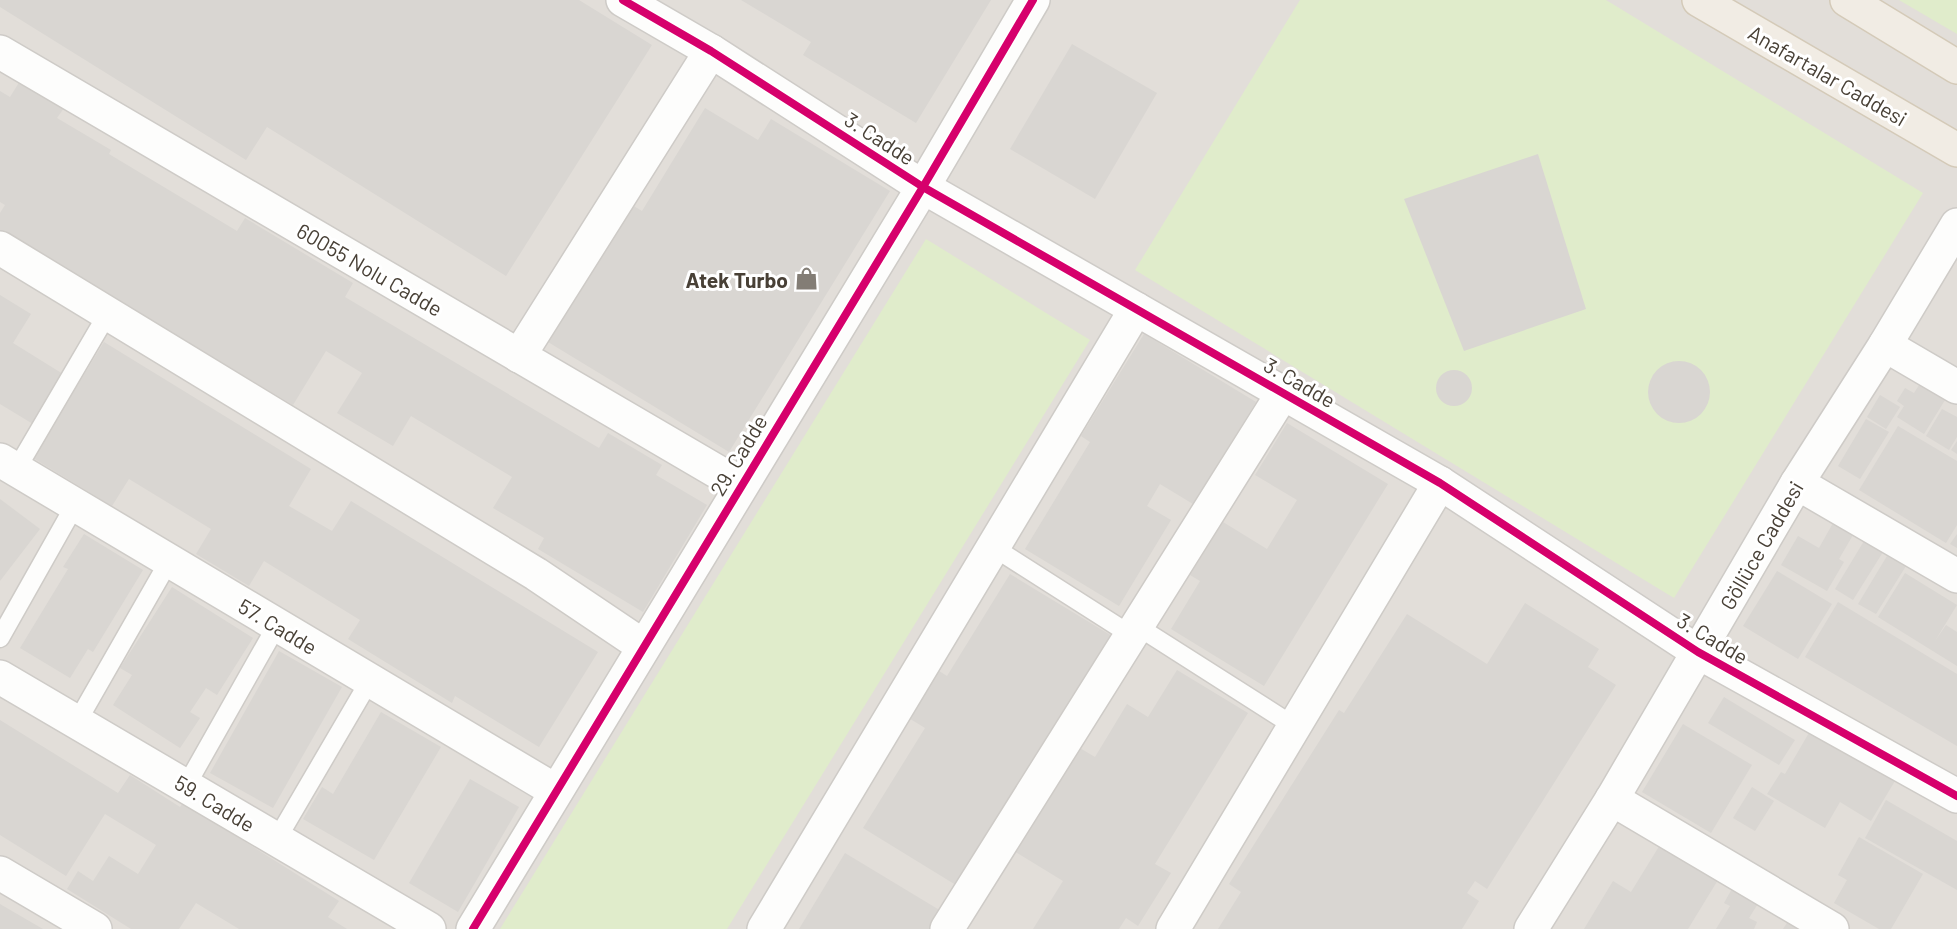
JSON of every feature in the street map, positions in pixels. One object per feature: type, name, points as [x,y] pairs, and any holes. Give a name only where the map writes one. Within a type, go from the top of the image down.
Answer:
[{"type":"main road","name":"Anafartalar Caddesi","points":[[1699,0],[1957,150]]},
{"type":"main road","points":[[1847,0],[1957,67]]},
{"type":"street","name":"3. Cadde","points":[[623,0],[711,51],[923,187],[1440,483],[1698,652],[1957,796]]},
{"type":"street","name":"29. Cadde","points":[[473,929],[740,485],[923,187],[1033,0]]},
{"type":"street","points":[[519,356],[711,51]]},
{"type":"street","name":"60055 Nolu Cadde","points":[[0,52],[740,485]]},
{"type":"street","name":"Göllüce Caddesi","points":[[1531,929],[1612,799],[1797,483],[1885,345],[1957,225]]},
{"type":"street","points":[[0,248],[536,574],[643,646]]},
{"type":"street","points":[[764,929],[1136,309]]},
{"type":"street","points":[[1885,345],[1957,387]]},
{"type":"street","points":[[946,929],[1283,393]]},
{"type":"street","name":"57. Cadde","points":[[8,465],[556,791]]},
{"type":"street","points":[[1173,929],[1440,483]]},
{"type":"street","points":[[1797,483],[1957,576]]},
{"type":"street","name":"59. Cadde","points":[[0,676],[429,929]]},
{"type":"street","points":[[1612,799],[1832,929]]},
{"type":"street","points":[[0,873],[95,929]]},
{"type":"lane","points":[[8,465],[108,314]]},
{"type":"lane","points":[[0,638],[75,505]]},
{"type":"lane","points":[[993,547],[1294,726]]},
{"type":"lane","points":[[77,722],[169,561]]},
{"type":"lane","points":[[186,786],[277,625]]},
{"type":"lane","points":[[277,839],[370,680]]},
{"type":"shaded area","points":[[0,0],[1957,0],[1957,929],[0,929]]},
{"type":"green space","points":[[1300,0],[1606,0],[1923,193],[1674,598],[1135,270]]},
{"type":"green space","points":[[1899,0],[1957,0],[1957,34]]},
{"type":"green space","points":[[926,239],[1090,340],[727,929],[500,929]]},
{"type":"building","points":[[0,0],[579,0],[652,45],[506,276],[267,127],[246,160],[0,7]]},
{"type":"building","points":[[741,0],[991,0],[916,123],[803,55],[811,42]]},
{"type":"building","points":[[1072,44],[1157,93],[1095,199],[1010,149]]},
{"type":"building","points":[[20,81],[64,108],[57,118],[111,150],[109,154],[237,231],[245,218],[353,283],[345,297],[599,448],[608,433],[662,465],[656,475],[707,505],[643,612],[538,549],[544,538],[493,508],[512,477],[411,416],[393,446],[337,413],[362,373],[326,351],[293,405],[0,230],[0,213],[5,205],[0,202],[0,91],[10,97]]},
{"type":"building","points":[[705,108],[758,140],[771,119],[890,191],[729,452],[548,342],[632,205],[642,211]]},
{"type":"building","points":[[1538,154],[1586,309],[1464,351],[1404,199]]},
{"type":"building","points":[[0,295],[31,314],[13,343],[63,374],[33,424],[0,404]]},
{"type":"building","points":[[1144,334],[1256,402],[1193,504],[1160,484],[1147,506],[1171,520],[1119,606],[1025,549],[1090,442],[1081,436]]},
{"type":"building","points":[[104,342],[311,469],[289,506],[332,531],[351,501],[598,652],[539,747],[455,696],[452,703],[348,639],[360,620],[264,561],[249,586],[196,554],[211,529],[129,479],[112,506],[33,458]]},
{"type":"building","points":[[1673,361],[1685,361],[1701,370],[1708,380],[1710,392],[1708,404],[1701,414],[1685,423],[1673,423],[1662,418],[1653,409],[1648,398],[1648,386],[1653,375],[1662,366]]},
{"type":"building","points":[[1454,370],[1467,375],[1472,388],[1467,401],[1454,406],[1441,401],[1436,388],[1441,375]]},
{"type":"building","points":[[1925,376],[1950,392],[1924,434],[1897,417],[1904,406],[1897,401],[1905,388],[1914,393]]},
{"type":"building","points":[[1880,395],[1900,407],[1886,429],[1867,417]]},
{"type":"building","points":[[1942,409],[1957,417],[1957,437],[1949,450],[1926,436]]},
{"type":"building","points":[[1866,419],[1889,432],[1860,479],[1838,466]]},
{"type":"building","points":[[1287,423],[1388,484],[1264,686],[1171,629],[1200,581],[1190,575],[1223,522],[1267,549],[1297,500],[1255,475]]},
{"type":"building","points":[[1898,426],[1957,461],[1957,525],[1946,543],[1859,490]]},
{"type":"building","points":[[1957,441],[1957,454],[1951,450]]},
{"type":"building","points":[[0,499],[40,529],[0,581]]},
{"type":"building","points":[[1833,523],[1853,535],[1839,559],[1844,562],[1827,591],[1781,565],[1798,536],[1819,548]]},
{"type":"building","points":[[84,534],[143,570],[93,652],[88,649],[70,678],[20,648],[68,569],[63,567]]},
{"type":"building","points":[[1957,534],[1957,548],[1950,544]]},
{"type":"building","points":[[1864,541],[1883,552],[1853,600],[1835,589]]},
{"type":"building","points":[[1887,556],[1906,566],[1876,614],[1858,604]]},
{"type":"building","points":[[1777,571],[1832,604],[1798,659],[1743,626]]},
{"type":"building","points":[[1905,573],[1957,605],[1935,641],[1946,625],[1957,632],[1957,666],[1878,617]]},
{"type":"building","points":[[1010,574],[1117,639],[964,890],[863,828],[925,728],[907,717],[936,669],[947,676]]},
{"type":"building","points":[[172,587],[253,638],[217,695],[206,688],[190,712],[200,718],[180,748],[113,705],[132,675],[120,668]]},
{"type":"building","points":[[1838,602],[1957,674],[1957,746],[1805,657]]},
{"type":"building","points":[[1525,603],[1599,649],[1588,667],[1616,685],[1487,889],[1475,881],[1467,893],[1479,901],[1462,929],[1218,929],[1241,892],[1229,884],[1339,710],[1344,713],[1407,614],[1487,664]]},
{"type":"building","points":[[279,651],[342,687],[273,808],[210,773]]},
{"type":"building","points":[[1177,670],[1248,713],[1155,864],[1171,873],[1138,926],[1126,918],[1119,929],[1033,929],[1063,881],[1009,848],[1073,744],[1095,757],[1127,704],[1148,717]]},
{"type":"building","points":[[1724,697],[1795,740],[1779,765],[1708,723]]},
{"type":"building","points":[[381,712],[441,747],[374,860],[303,819],[322,787],[333,794]]},
{"type":"building","points":[[0,720],[118,793],[130,775],[180,807],[183,803],[339,901],[328,917],[347,929],[239,929],[196,903],[179,929],[131,929],[67,889],[78,871],[93,881],[109,856],[138,874],[156,845],[105,814],[66,876],[0,835]]},
{"type":"building","points":[[1683,724],[1752,765],[1711,833],[1642,792]]},
{"type":"building","points":[[1810,731],[1895,781],[1871,821],[1840,802],[1825,828],[1767,794],[1781,772],[1785,774]]},
{"type":"building","points":[[470,779],[519,807],[458,912],[409,883]]},
{"type":"building","points":[[1752,787],[1774,801],[1755,831],[1733,818]]},
{"type":"building","points":[[1886,800],[1957,841],[1957,890],[1865,838]]},
{"type":"building","points":[[1859,837],[1923,874],[1891,929],[1879,929],[1834,903],[1847,880],[1838,875]]},
{"type":"building","points":[[1663,840],[1721,875],[1688,929],[1584,929],[1613,881],[1631,892]]},
{"type":"building","points":[[845,853],[946,914],[937,929],[799,929]]},
{"type":"building","points":[[1738,878],[1764,894],[1749,918],[1757,922],[1754,929],[1716,929],[1730,906],[1724,903]]},
{"type":"building","points":[[0,904],[36,925],[43,929],[0,929]]},
{"type":"building","points":[[1790,918],[1807,929],[1783,929]]},
{"type":"cycle path","points":[[623,0],[711,51],[923,187],[1440,483],[1698,652],[1957,796]]},
{"type":"cycle path","points":[[473,929],[923,187],[1033,0]]},
{"type":"place","name":"Atek Turbo","points":[[806,279]]}]
